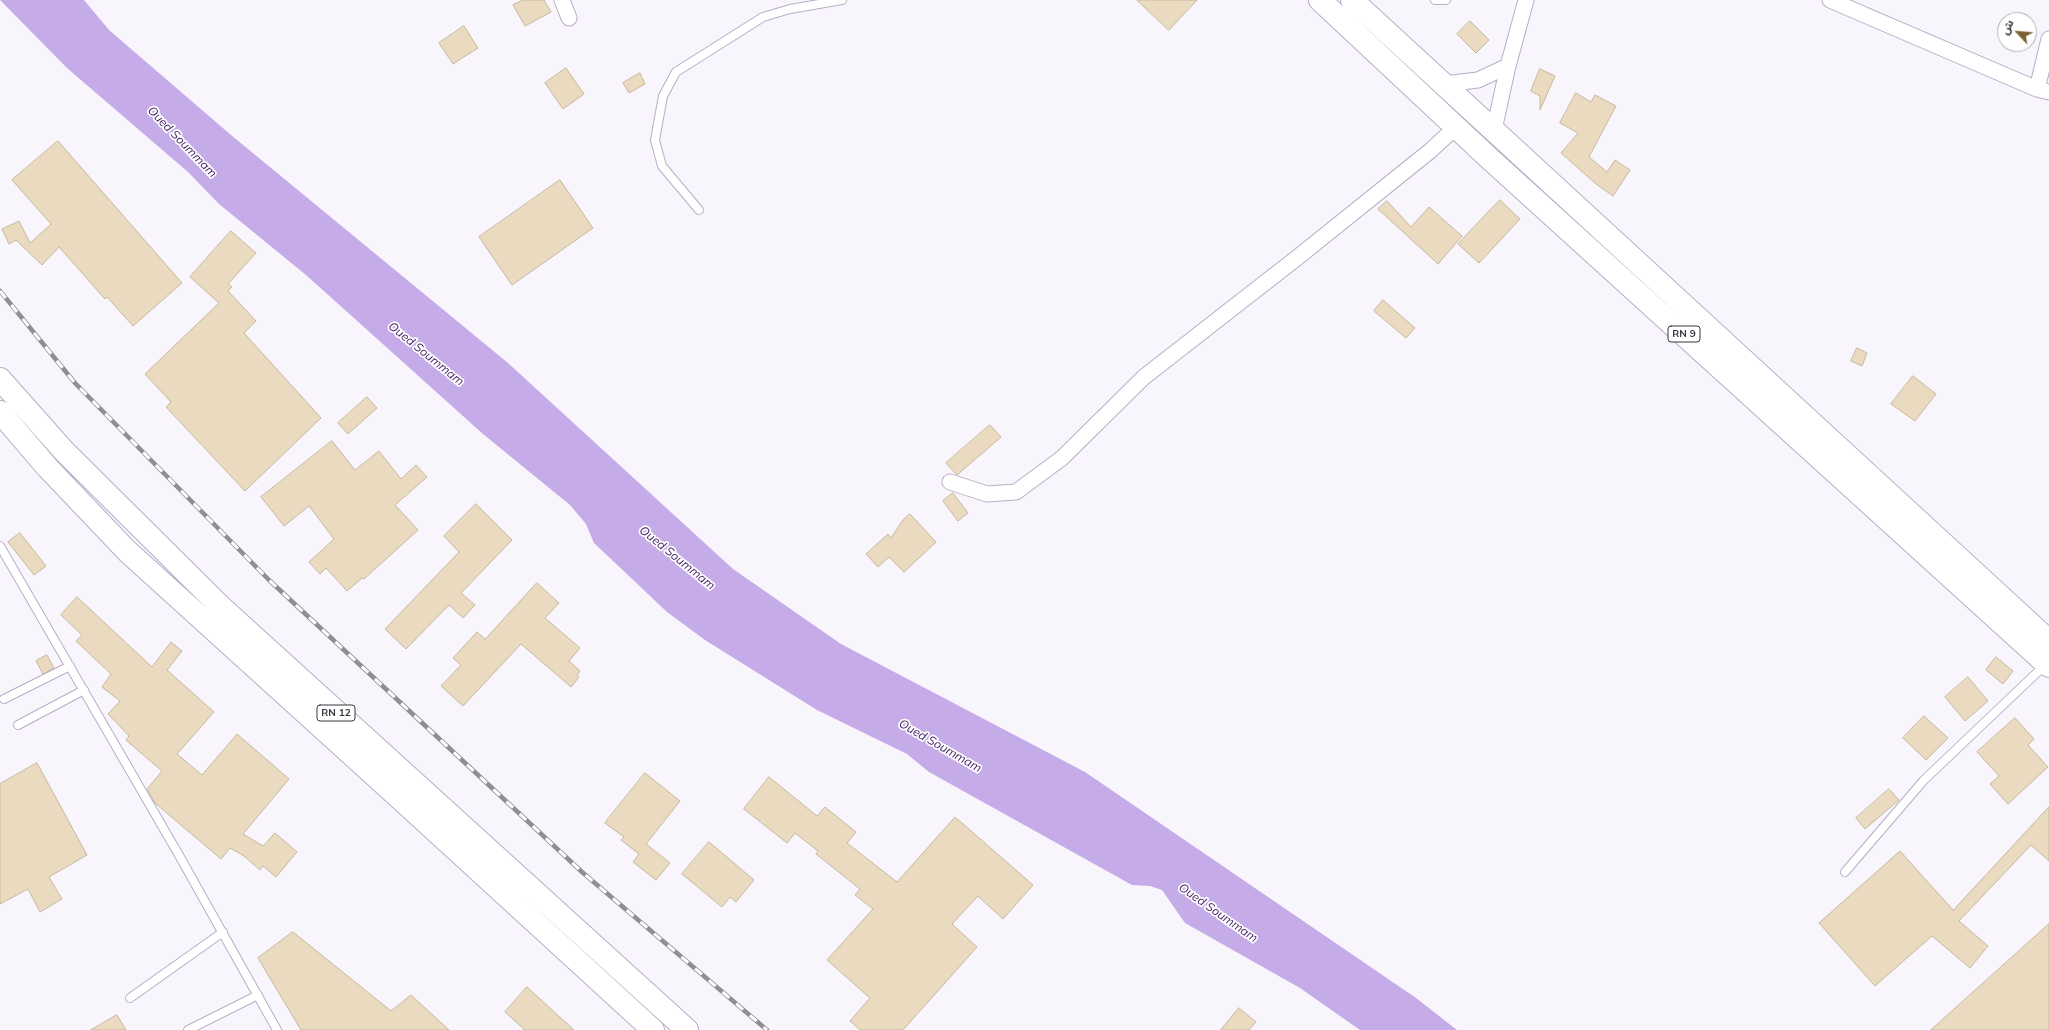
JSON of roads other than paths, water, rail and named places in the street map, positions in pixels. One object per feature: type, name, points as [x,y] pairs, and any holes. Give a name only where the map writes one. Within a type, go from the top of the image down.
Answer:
[{"type":"highway","name":"RN 9","points":[[1320,0],[1456,127],[2048,665]]},
{"type":"highway","name":"RN 9","points":[[1352,0],[2049,641]]},
{"type":"highway","name":"RN 12","points":[[0,379],[64,451],[221,607],[687,1030]]},
{"type":"highway","name":"RN 12","points":[[0,412],[48,467],[126,551],[410,807],[653,1030]]},
{"type":"street","points":[[562,0],[569,18]]},
{"type":"street","points":[[1494,130],[1508,66],[1526,0]]},
{"type":"street","points":[[1830,0],[2043,90],[2049,39]]},
{"type":"street","points":[[1444,84],[1461,84],[1478,80],[1508,66]]},
{"type":"street","points":[[950,482],[987,494],[1016,492],[1062,458],[1144,377],[1304,253],[1430,151],[1456,127]]},
{"type":"lane","points":[[699,210],[662,166],[655,140],[664,96],[676,72],[763,17],[790,9],[842,0]]},
{"type":"lane","points":[[1435,0],[1446,0]]},
{"type":"lane","points":[[0,546],[223,932],[277,1030]]},
{"type":"lane","points":[[1845,872],[1924,780],[2048,665]]},
{"type":"lane","points":[[4,699],[70,666]]},
{"type":"lane","points":[[18,725],[84,690]]},
{"type":"lane","points":[[130,998],[223,932]]},
{"type":"lane","points":[[188,1030],[258,995]]},
{"type":"water","name":"Oued Soummam","points":[[0,0],[84,0],[109,30],[231,135],[508,363],[733,569],[841,644],[1085,772],[1416,998],[1457,1030],[1360,1030],[1300,988],[1185,923],[1162,890],[1150,886],[1132,885],[929,772],[907,754],[817,710],[705,640],[667,612],[594,543],[586,524],[570,505],[483,434],[306,275],[219,204],[188,172],[67,68]]},
{"type":"railway","points":[[0,291],[75,383],[269,580],[582,872],[767,1030]]}]
